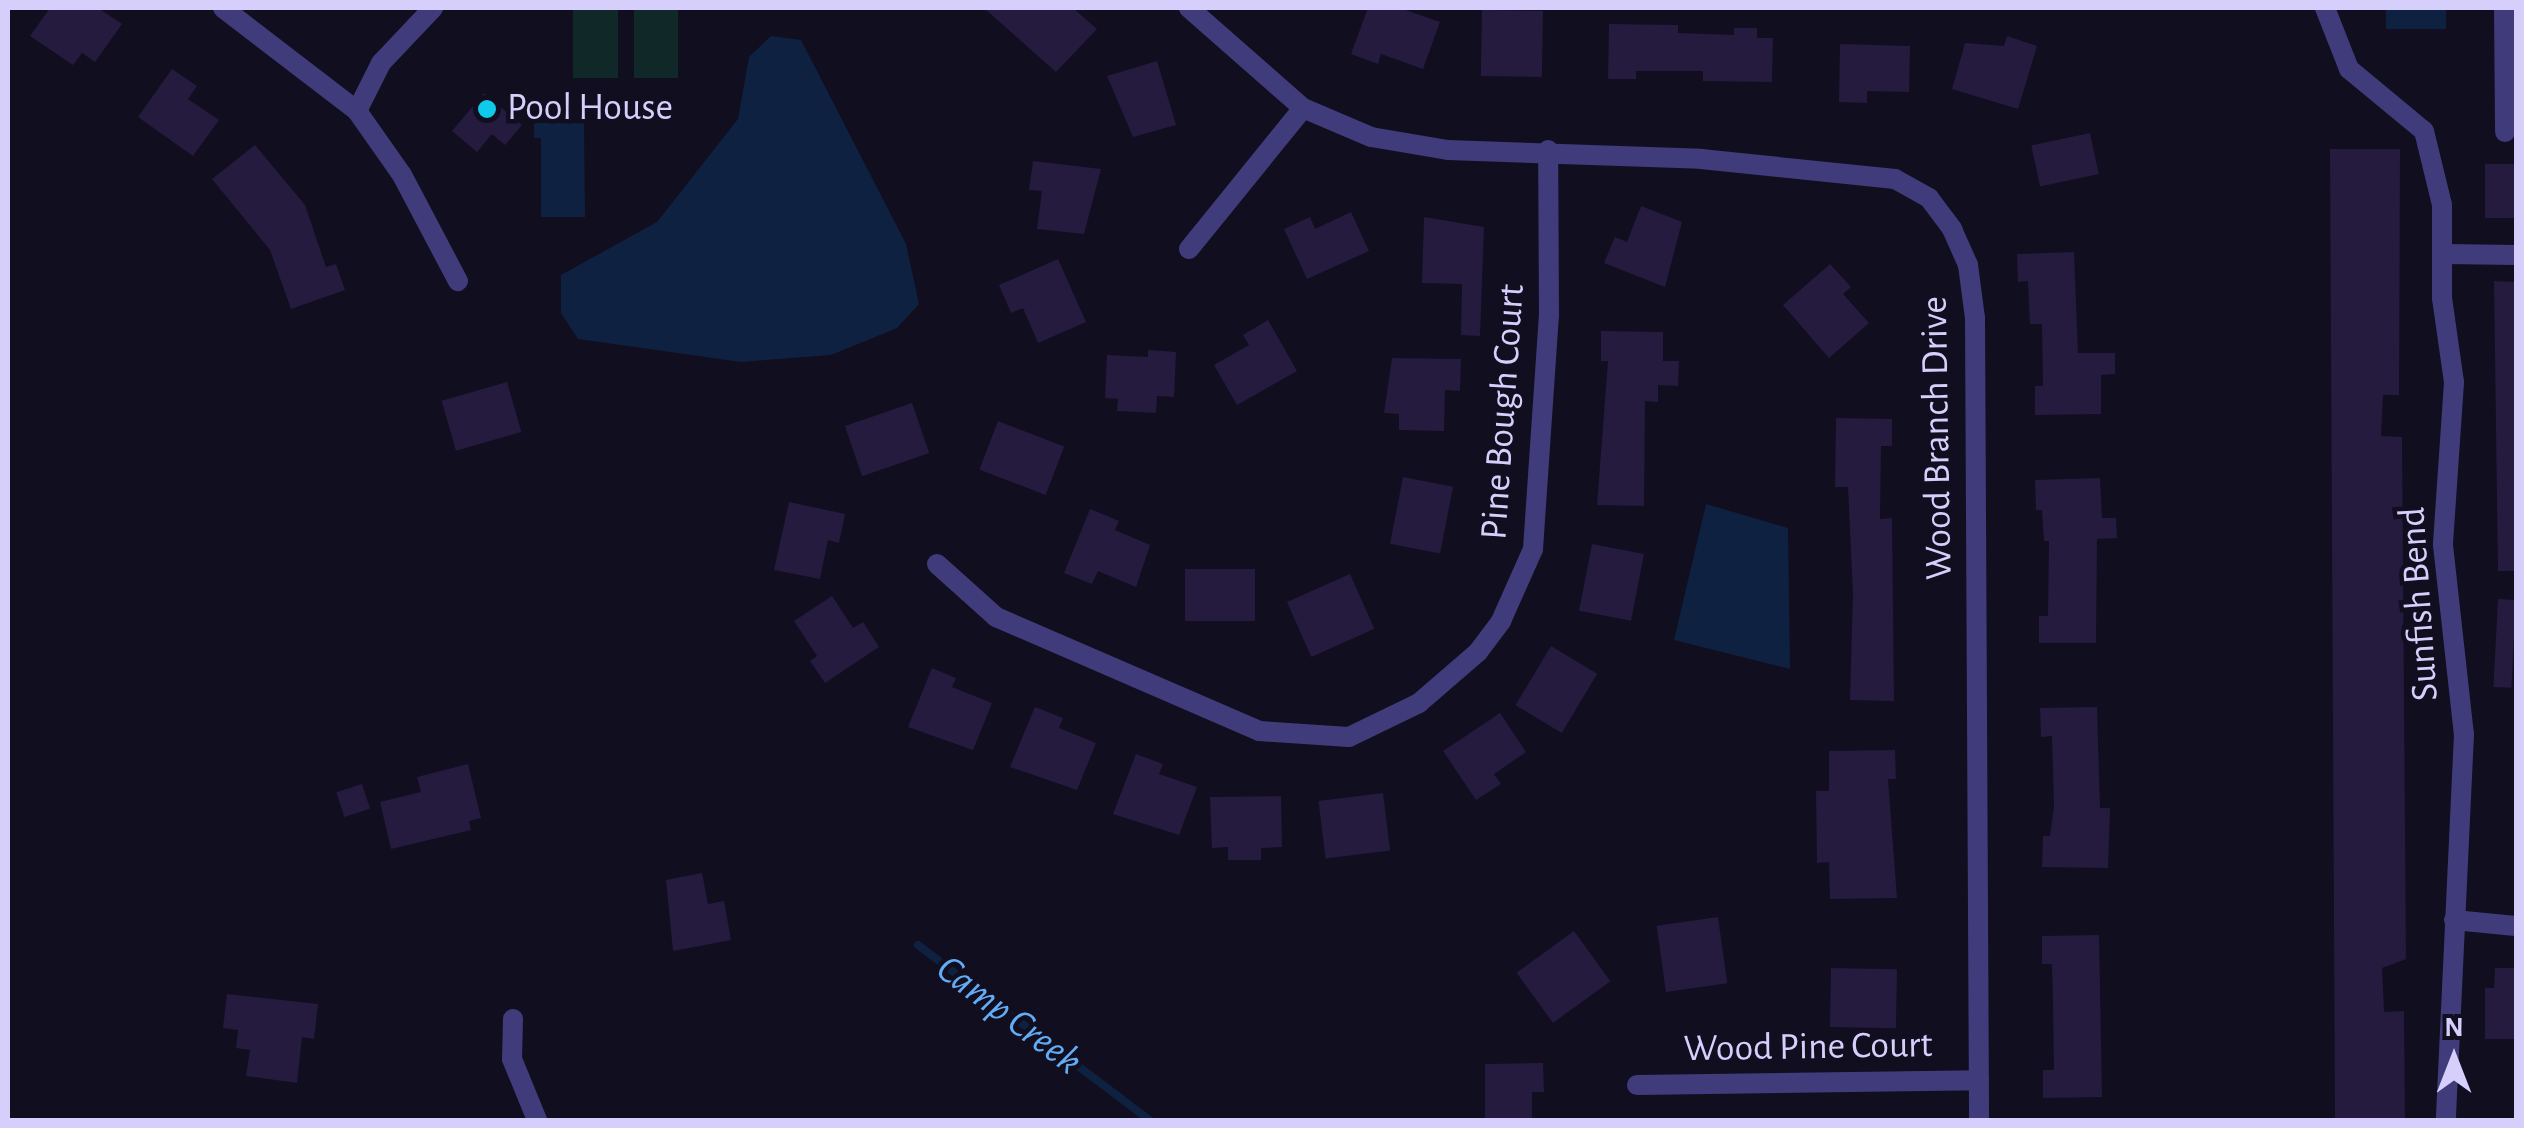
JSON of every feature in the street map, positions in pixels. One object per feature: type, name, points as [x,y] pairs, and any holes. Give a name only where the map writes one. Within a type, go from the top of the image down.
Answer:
[{"type":"street","points":[[223,8],[358,111],[402,175],[458,281]]},
{"type":"street","points":[[358,111],[381,63],[432,8]]},
{"type":"street","name":"Wood Branch Drive","points":[[1189,8],[1303,108],[1334,125],[1409,146],[1548,150],[1896,179],[1930,198],[1952,230],[1968,266],[1975,318],[1980,1120]]},
{"type":"street","name":"Sunfish Bend","points":[[2326,8],[2349,68],[2416,120],[2430,143],[2446,254],[2442,298],[2454,382],[2443,544],[2464,734],[2446,1120]]},
{"type":"street","points":[[2504,8],[2505,132]]},
{"type":"street","points":[[1189,249],[1303,108]]},
{"type":"street","name":"Pine Bough Court","points":[[937,564],[996,617],[1259,732],[1348,736],[1419,703],[1450,680],[1502,620],[1532,549],[1549,315],[1548,150]]},
{"type":"street","points":[[2446,254],[2516,255]]},
{"type":"street","points":[[2454,920],[2516,926]]},
{"type":"street","points":[[513,1019],[512,1059],[537,1120]]},
{"type":"street","name":"Wood Pine Court","points":[[1637,1085],[1979,1080]]},
{"type":"green space","points":[[573,8],[618,8],[618,78],[573,78]]},
{"type":"green space","points":[[634,8],[678,8],[678,78],[634,78]]},
{"type":"water","points":[[2386,8],[2446,8],[2446,29],[2386,29]]},
{"type":"water","points":[[771,36],[801,40],[906,244],[919,304],[897,328],[831,355],[741,362],[578,339],[561,313],[561,275],[657,222],[738,119],[749,57]]},
{"type":"water","points":[[534,123],[584,123],[585,217],[541,217],[541,138],[534,138]]},
{"type":"water","points":[[1706,504],[1788,528],[1790,669],[1674,640]]},
{"type":"building","points":[[50,8],[98,8],[122,24],[95,62],[82,53],[73,65],[30,36]]},
{"type":"building","points":[[984,8],[1073,8],[1097,29],[1056,72]]},
{"type":"building","points":[[1368,8],[1400,8],[1440,22],[1423,69],[1381,54],[1378,64],[1351,54]]},
{"type":"building","points":[[1482,10],[1543,11],[1542,77],[1481,76]]},
{"type":"building","points":[[1609,24],[1678,25],[1678,33],[1734,35],[1734,28],[1757,28],[1757,38],[1773,38],[1772,82],[1703,81],[1703,71],[1636,71],[1636,79],[1608,79]]},
{"type":"building","points":[[2007,36],[2037,46],[2018,109],[1952,89],[1965,43],[2004,46]]},
{"type":"building","points":[[1840,44],[1910,46],[1909,92],[1867,91],[1867,103],[1839,102]]},
{"type":"building","points":[[1157,61],[1176,125],[1133,137],[1107,76]]},
{"type":"building","points":[[172,69],[197,86],[188,99],[219,120],[193,156],[138,117]]},
{"type":"building","name":"Pool House","points":[[484,93],[522,125],[505,145],[492,134],[477,152],[452,131]]},
{"type":"building","points":[[2090,133],[2099,174],[2040,187],[2031,145]]},
{"type":"building","points":[[255,145],[305,205],[326,267],[336,264],[345,290],[291,309],[270,250],[212,179]]},
{"type":"building","points":[[2330,149],[2400,149],[2399,395],[2383,395],[2381,436],[2402,437],[2406,959],[2382,968],[2384,1012],[2404,1011],[2405,1120],[2335,1120]]},
{"type":"building","points":[[1033,161],[1101,169],[1084,234],[1037,229],[1042,191],[1029,190]]},
{"type":"building","points":[[2485,164],[2516,164],[2516,218],[2485,218]]},
{"type":"building","points":[[1641,206],[1682,222],[1665,287],[1604,263],[1615,237],[1627,242]]},
{"type":"building","points":[[1351,212],[1369,251],[1307,279],[1284,229],[1310,217],[1315,229]]},
{"type":"building","points":[[1424,217],[1484,227],[1480,336],[1461,335],[1462,284],[1422,283]]},
{"type":"building","points":[[2074,252],[2078,353],[2115,353],[2115,374],[2101,375],[2101,414],[2035,415],[2035,386],[2043,386],[2042,324],[2030,324],[2028,281],[2018,282],[2017,254]]},
{"type":"building","points":[[1058,259],[1086,322],[1038,343],[1023,308],[1011,313],[999,285]]},
{"type":"building","points":[[1830,264],[1851,287],[1843,294],[1869,323],[1829,358],[1783,305]]},
{"type":"building","points":[[2494,281],[2516,282],[2516,571],[2498,571]]},
{"type":"building","points":[[1268,320],[1297,371],[1237,405],[1214,365],[1249,345],[1243,335]]},
{"type":"building","points":[[1601,331],[1663,332],[1663,361],[1679,361],[1678,386],[1658,385],[1658,402],[1645,401],[1644,506],[1597,505],[1608,361],[1601,361]]},
{"type":"building","points":[[1148,350],[1176,352],[1174,397],[1157,396],[1156,413],[1117,411],[1118,399],[1105,398],[1107,355],[1148,357]]},
{"type":"building","points":[[1392,358],[1461,359],[1460,391],[1445,390],[1444,431],[1399,430],[1399,414],[1384,413]]},
{"type":"building","points":[[507,382],[521,432],[456,451],[442,401]]},
{"type":"building","points":[[912,403],[929,453],[862,476],[845,426]]},
{"type":"building","points":[[1836,418],[1892,419],[1892,446],[1881,446],[1880,519],[1892,518],[1894,701],[1850,700],[1853,593],[1848,487],[1835,487]]},
{"type":"building","points":[[998,421],[1064,446],[1046,495],[979,470]]},
{"type":"building","points":[[1403,477],[1453,487],[1440,553],[1390,544]]},
{"type":"building","points":[[2100,478],[2102,518],[2116,518],[2117,538],[2097,539],[2096,643],[2039,643],[2039,616],[2048,616],[2049,541],[2044,541],[2042,510],[2036,510],[2035,480]]},
{"type":"building","points":[[789,502],[845,514],[839,543],[828,540],[820,579],[774,570]]},
{"type":"building","points":[[1090,509],[1119,521],[1115,530],[1150,545],[1136,587],[1098,571],[1092,584],[1064,573]]},
{"type":"building","points":[[1592,544],[1644,554],[1631,621],[1579,611]]},
{"type":"building","points":[[1185,569],[1255,569],[1255,621],[1185,621]]},
{"type":"building","points":[[1350,574],[1374,629],[1311,657],[1287,602]]},
{"type":"building","points":[[832,596],[853,628],[863,622],[879,647],[825,683],[810,661],[817,656],[794,621]]},
{"type":"building","points":[[2498,599],[2516,600],[2511,688],[2493,687]]},
{"type":"building","points":[[1551,646],[1597,674],[1562,733],[1515,705]]},
{"type":"building","points":[[932,668],[956,678],[952,687],[992,703],[973,750],[908,727]]},
{"type":"building","points":[[1035,707],[1063,718],[1059,728],[1096,743],[1077,790],[1010,767]]},
{"type":"building","points":[[2097,707],[2100,808],[2110,808],[2108,868],[2042,867],[2043,836],[2050,836],[2054,807],[2052,736],[2041,737],[2040,708]]},
{"type":"building","points":[[1500,713],[1526,752],[1494,774],[1501,784],[1476,800],[1443,751]]},
{"type":"building","points":[[1895,750],[1896,779],[1888,779],[1897,898],[1830,899],[1829,862],[1817,863],[1816,791],[1829,791],[1829,751]]},
{"type":"building","points":[[1136,754],[1163,764],[1159,774],[1197,787],[1179,835],[1113,814]]},
{"type":"building","points":[[468,764],[481,818],[469,821],[471,830],[391,849],[380,802],[421,792],[417,777]]},
{"type":"building","points":[[362,784],[370,809],[344,817],[336,792]]},
{"type":"building","points":[[1383,793],[1390,851],[1326,858],[1318,801]]},
{"type":"building","points":[[1281,796],[1282,847],[1261,848],[1261,860],[1228,860],[1228,847],[1212,848],[1210,797]]},
{"type":"building","points":[[702,873],[708,904],[724,901],[731,940],[673,951],[666,880]]},
{"type":"building","points":[[1718,917],[1727,983],[1666,992],[1657,926]]},
{"type":"building","points":[[1574,931],[1610,981],[1553,1023],[1517,973]]},
{"type":"building","points":[[2099,935],[2102,1097],[2043,1098],[2043,1070],[2054,1070],[2052,964],[2042,964],[2042,936]]},
{"type":"building","points":[[1831,968],[1897,969],[1896,1028],[1830,1027]]},
{"type":"building","points":[[2495,968],[2516,968],[2516,1039],[2485,1039],[2485,988],[2494,988]]},
{"type":"building","points":[[227,994],[318,1004],[314,1039],[302,1037],[297,1083],[246,1076],[250,1050],[236,1048],[238,1030],[223,1028]]},
{"type":"building","points":[[1543,1063],[1544,1092],[1532,1092],[1532,1120],[1485,1120],[1485,1064]]},
{"type":"waterway","name":"Camp Creek","points":[[918,945],[1149,1120]]},
{"type":"place","name":"Pool House","points":[[487,109]]}]
